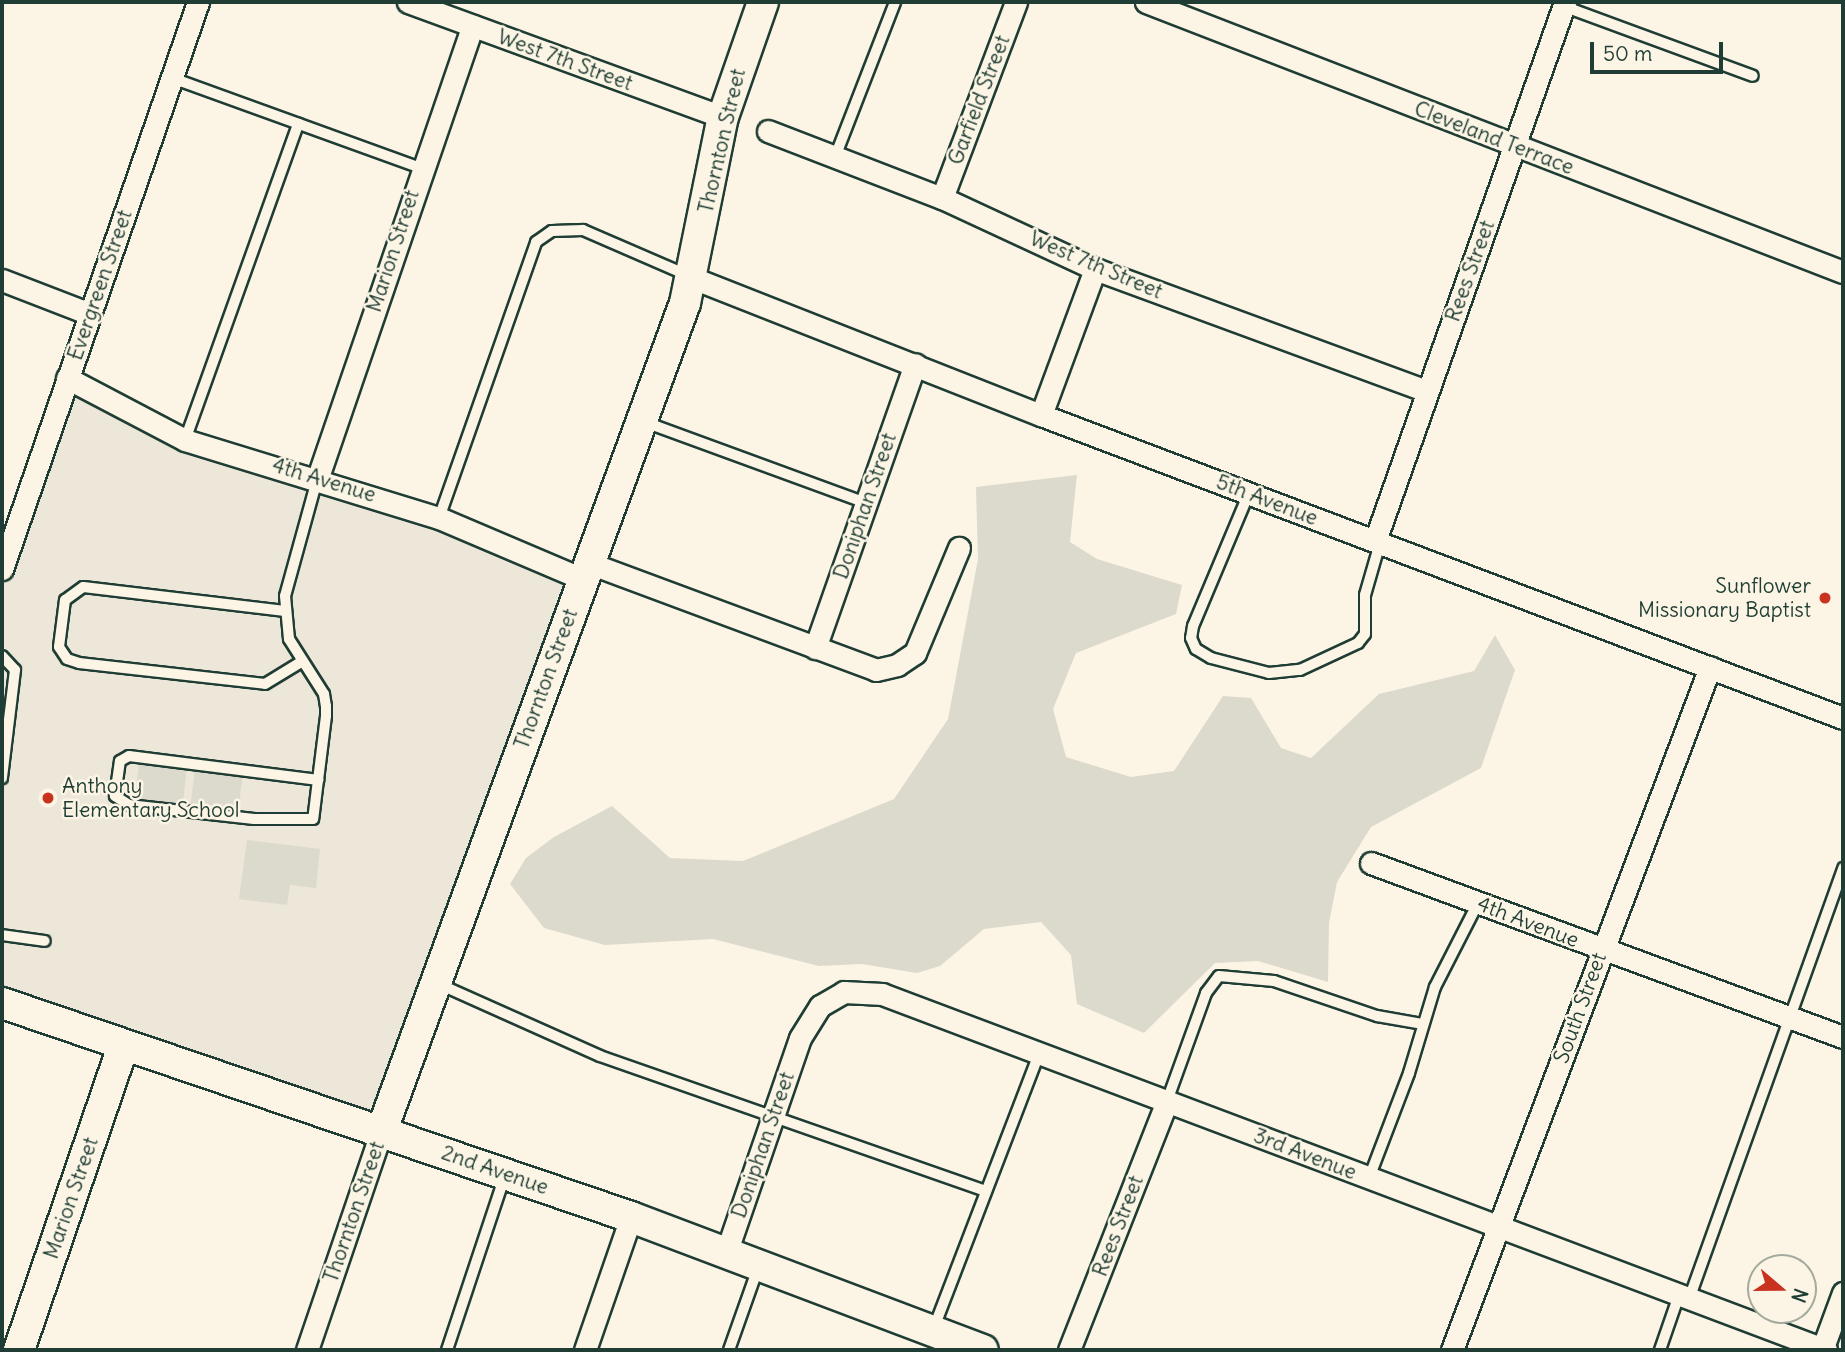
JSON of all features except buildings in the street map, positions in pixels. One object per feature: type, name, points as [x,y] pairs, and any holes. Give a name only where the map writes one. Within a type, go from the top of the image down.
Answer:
[{"type":"street","name":"Evergreen Street","points":[[2,569],[198,2]]},
{"type":"street","name":"West 7th Street","points":[[408,2],[723,117]]},
{"type":"street","name":"Thornton Street","points":[[307,1350],[382,1130],[693,278],[723,117],[763,2]]},
{"type":"street","name":"Garfield Street","points":[[942,198],[1016,2]]},
{"type":"street","name":"Cleveland Terrace","points":[[1146,2],[1843,272]]},
{"type":"street","name":"Rees Street","points":[[1378,542],[1426,391],[1515,147],[1560,5]]},
{"type":"street","name":"Marion Street","points":[[318,477],[421,168],[472,26]]},
{"type":"street","name":"West 7th Street","points":[[768,131],[942,198],[1095,268],[1426,391]]},
{"type":"street","points":[[1041,415],[1095,268]]},
{"type":"street","name":"5th Avenue","points":[[693,278],[915,363],[1041,415],[1843,718]]},
{"type":"street","points":[[2,280],[90,314]]},
{"type":"street","name":"Doniphan Street","points":[[815,648],[915,363]]},
{"type":"street","name":"4th Avenue","points":[[67,378],[185,440],[318,477],[876,670],[906,659],[924,634],[959,548]]},
{"type":"street","name":"South Street","points":[[1452,1350],[1710,667]]},
{"type":"street","name":"4th Avenue","points":[[1371,863],[1843,1037]]},
{"type":"street","name":"3rd Avenue","points":[[800,1038],[820,1006],[844,992],[882,994],[1040,1051],[1824,1350]]},
{"type":"street","name":"2nd Avenue","points":[[2,1003],[123,1047],[382,1130],[631,1217],[983,1350]]},
{"type":"street","name":"Doniphan Street","points":[[726,1253],[800,1038]]},
{"type":"street","name":"Marion Street","points":[[19,1350],[123,1047]]},
{"type":"street","name":"Rees Street","points":[[1069,1350],[1167,1101]]},
{"type":"street","points":[[586,1350],[631,1217]]},
{"type":"street","points":[[1824,1350],[1843,1293]]},
{"type":"lane","points":[[835,157],[895,2]]},
{"type":"lane","points":[[1560,5],[1754,76]]},
{"type":"lane","points":[[172,78],[421,168]]},
{"type":"lane","points":[[185,440],[298,124]]},
{"type":"lane","points":[[439,518],[536,242],[552,231],[583,230],[693,278]]},
{"type":"lane","points":[[641,420],[866,503]]},
{"type":"lane","points":[[318,477],[285,596],[289,639],[301,662],[318,684],[326,706],[318,780],[313,819],[254,819],[129,805],[115,796],[119,766],[129,756],[318,780]]},
{"type":"lane","points":[[1249,493],[1193,626],[1191,638],[1196,649],[1211,658],[1269,673],[1300,670],[1358,643],[1365,634],[1365,595],[1378,542]]},
{"type":"lane","points":[[285,611],[83,587],[65,600],[59,647],[67,659],[79,663],[265,684],[301,662]]},
{"type":"lane","points":[[2,656],[15,670],[2,778]]},
{"type":"lane","points":[[1660,1350],[1684,1297],[1758,1099],[1792,1019],[1843,868]]},
{"type":"lane","points":[[1369,1178],[1435,987],[1478,903]]},
{"type":"lane","points":[[2,935],[45,941]]},
{"type":"lane","points":[[1167,1101],[1202,1003],[1219,976],[1275,981],[1377,1016],[1423,1024]]},
{"type":"lane","points":[[436,982],[600,1056],[986,1191]]},
{"type":"lane","points":[[932,1331],[1040,1051]]},
{"type":"lane","points":[[447,1350],[506,1174]]},
{"type":"lane","points":[[729,1350],[759,1265]]},
{"type":"shaded area","points":[[67,378],[185,440],[583,579],[382,1130],[2,1003],[2,569]]},
{"type":"shaded area","points":[[1077,475],[1070,542],[1097,559],[1182,585],[1176,614],[1076,653],[1053,709],[1066,757],[1131,777],[1174,771],[1223,696],[1251,698],[1281,748],[1311,758],[1379,694],[1474,671],[1495,635],[1515,670],[1481,768],[1371,827],[1337,882],[1329,923],[1328,982],[1258,961],[1215,963],[1144,1033],[1077,1004],[1071,955],[1041,922],[984,929],[940,966],[917,973],[862,964],[819,966],[713,939],[605,945],[544,928],[510,884],[526,858],[554,837],[612,806],[670,858],[743,861],[894,799],[948,719],[978,559],[976,487]]},
{"type":"shaded area","points":[[139,763],[187,768],[183,808],[135,803]]},
{"type":"shaded area","points":[[195,769],[243,775],[238,816],[190,810]]},
{"type":"shaded area","points":[[247,840],[320,849],[316,888],[290,885],[287,905],[239,899]]},
{"type":"place","name":"Sunflower Missionary Baptist","points":[[1825,598]]},
{"type":"place","name":"Anthony Elementary School","points":[[48,798]]}]
